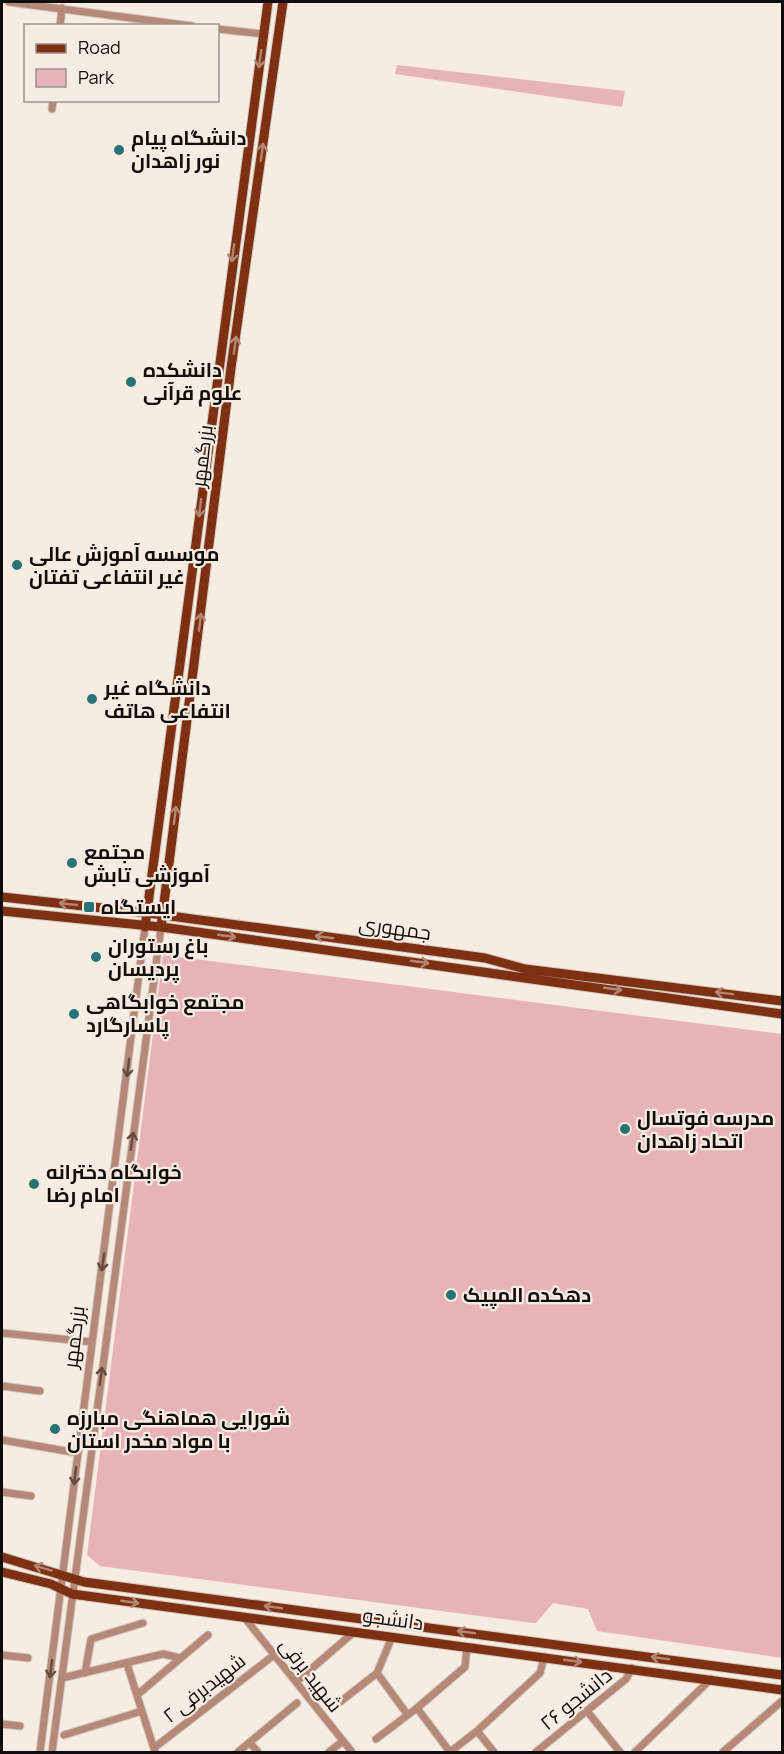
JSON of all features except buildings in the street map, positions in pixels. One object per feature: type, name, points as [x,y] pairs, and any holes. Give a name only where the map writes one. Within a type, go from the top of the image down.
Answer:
[{"type":"main road","name":"بزرگمهر","points":[[145,927],[268,2]]},
{"type":"main road","name":"بزرگمهر","points":[[161,927],[231,368],[283,2]]},
{"type":"main road","points":[[167,760],[182,762]]},
{"type":"main road","name":"جمهوری","points":[[2,897],[148,913],[485,958],[525,969],[783,1000]]},
{"type":"main road","name":"جمهوری","points":[[2,911],[161,927],[483,970],[783,1014]]},
{"type":"main road","points":[[483,970],[485,958]]},
{"type":"main road","name":"دانشجو","points":[[2,1557],[74,1580],[783,1675]]},
{"type":"main road","name":"دانشجو","points":[[2,1572],[72,1594],[783,1690]]},
{"type":"main road","points":[[683,1675],[685,1661]]},
{"type":"street","points":[[9,2],[178,24]]},
{"type":"street","points":[[60,24],[62,8]]},
{"type":"street","points":[[219,29],[263,33]]},
{"type":"street","points":[[52,109],[53,102]]},
{"type":"street","name":"بزرگمهر","points":[[40,1752],[145,927]]},
{"type":"street","name":"بزرگمهر","points":[[52,1752],[161,927]]},
{"type":"street","points":[[115,1169],[129,1171]]},
{"type":"street","points":[[2,1332],[92,1342]]},
{"type":"street","points":[[93,1333],[106,1336]]},
{"type":"street","points":[[2,1386],[40,1391]]},
{"type":"street","points":[[2,1440],[78,1454]]},
{"type":"street","points":[[2,1492],[31,1496]]},
{"type":"street","name":"شهید برفی","points":[[244,1617],[352,1752]]},
{"type":"street","points":[[85,1673],[91,1639],[143,1623]]},
{"type":"street","points":[[296,1682],[354,1632]]},
{"type":"street","points":[[137,1695],[208,1635]]},
{"type":"street","points":[[340,1702],[377,1673],[392,1637]]},
{"type":"street","points":[[376,1739],[465,1667],[467,1647]]},
{"type":"street","points":[[62,1678],[163,1654],[180,1658]]},
{"type":"street","points":[[2,1655],[28,1658]]},
{"type":"street","name":"شهیدبرفی ۲","points":[[155,1750],[274,1655]]},
{"type":"street","points":[[417,1708],[450,1752],[477,1731],[540,1673],[544,1657]]},
{"type":"street","points":[[128,1664],[155,1750]]},
{"type":"street","name":"دانشجو ۲۶","points":[[536,1752],[626,1679],[632,1668]]},
{"type":"street","points":[[377,1673],[407,1714]]},
{"type":"street","points":[[635,1752],[645,1745],[711,1679]]},
{"type":"street","points":[[723,1752],[783,1701]]},
{"type":"street","points":[[238,1752],[297,1703]]},
{"type":"street","points":[[63,1735],[142,1711]]},
{"type":"street","points":[[586,1711],[620,1752]]},
{"type":"street","points":[[2,1724],[20,1726]]},
{"type":"street","points":[[477,1731],[494,1752]]},
{"type":"street","points":[[329,1752],[343,1741]]},
{"type":"street","points":[[250,1743],[258,1752]]},
{"type":"street","points":[[645,1745],[651,1752]]},
{"type":"green space","points":[[397,65],[625,91],[622,107],[395,74]]},
{"type":"green space","name":"دهکده المپیک","points":[[163,955],[782,1034],[782,1658],[597,1631],[588,1609],[553,1603],[536,1623],[533,1623],[100,1566],[87,1555]]},
{"type":"place","name":"دانشگاه پیام نور زاهدان","points":[[119,150]]},
{"type":"place","name":"دانشکده علوم قرآنی","points":[[131,382]]},
{"type":"place","name":"موسسه آموزش عالی غیر انتفاعی تفتان","points":[[17,565]]},
{"type":"place","name":"دانشگاه غیر انتفاعی هاتف","points":[[92,699]]},
{"type":"place","name":"مجتمع آموزشی تابش","points":[[72,863]]},
{"type":"place","name":"ایستگاه","points":[[89,907]]},
{"type":"place","name":"باغ رستوران پردیسان","points":[[96,957]]},
{"type":"place","name":"مجتمع خوابگاهی پاسارگارد","points":[[74,1014]]},
{"type":"place","name":"مدرسه فوتسال اتحاد زاهدان","points":[[625,1129]]},
{"type":"place","name":"خوابگاه دخترانه امام رضا","points":[[34,1184]]},
{"type":"place","name":"دهکده المپیک","points":[[451,1295]]},
{"type":"place","name":"شورایی هماهنگی مبارزه با مواد مخدر استان","points":[[55,1429]]}]
